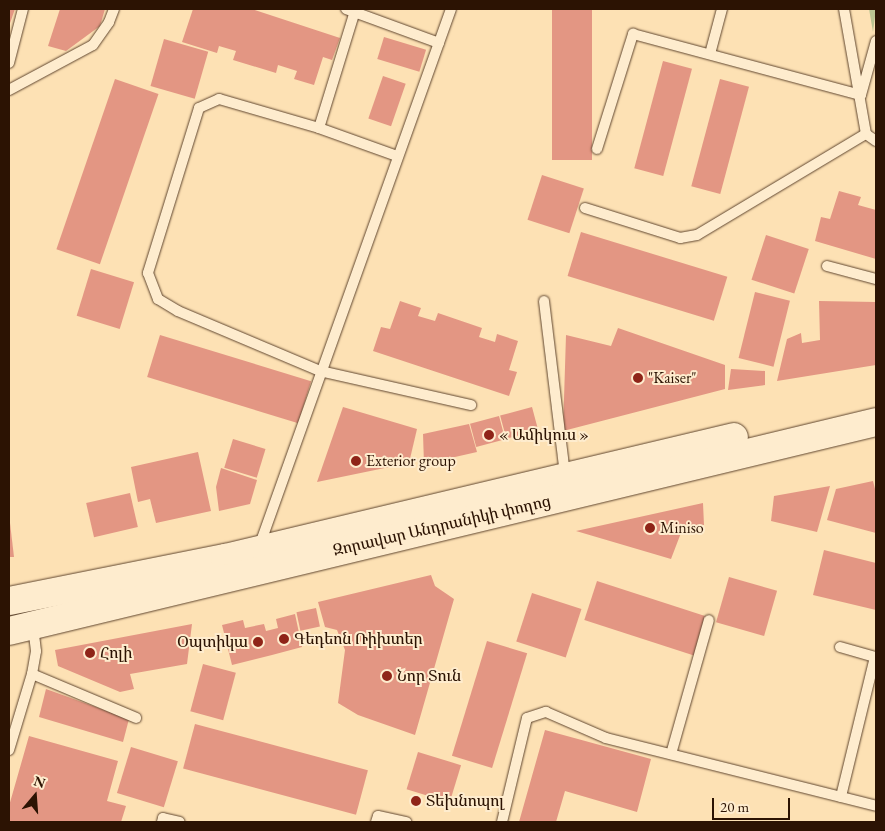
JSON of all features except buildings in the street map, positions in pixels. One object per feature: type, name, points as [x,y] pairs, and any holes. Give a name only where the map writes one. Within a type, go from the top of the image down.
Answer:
[{"type":"main road","name":"Զորավար Անդրանիկի փողոց","points":[[21,627],[565,475],[876,405]]},
{"type":"main road","name":"Զորավար Անդրանիկի փողոց","points":[[9,601],[260,560],[876,422]]},
{"type":"lane","points":[[9,63],[22,9]]},
{"type":"lane","points":[[9,90],[93,45],[109,22],[114,9]]},
{"type":"lane","points":[[260,560],[320,371],[452,9]]},
{"type":"lane","points":[[710,54],[722,9]]},
{"type":"lane","points":[[844,9],[862,95],[866,134],[876,141]]},
{"type":"lane","points":[[319,128],[350,10],[439,43]]},
{"type":"lane","points":[[597,150],[633,34],[862,95]]},
{"type":"lane","points":[[862,95],[876,41]]},
{"type":"lane","points":[[397,156],[319,128],[219,99],[199,108],[148,274],[158,299],[178,311],[320,371],[471,405]]},
{"type":"lane","points":[[585,208],[680,238],[697,235],[866,134]]},
{"type":"lane","points":[[827,266],[876,279]]},
{"type":"lane","points":[[544,301],[565,475]]},
{"type":"lane","points":[[671,754],[709,620]]},
{"type":"lane","points":[[9,750],[32,674],[36,651],[21,627]]},
{"type":"lane","points":[[840,647],[875,657],[841,797]]},
{"type":"lane","points":[[32,674],[136,718]]},
{"type":"lane","points":[[502,822],[526,718],[546,712],[606,738],[876,806]]},
{"type":"lane","points":[[376,822],[378,816],[406,822]]},
{"type":"lane","points":[[162,822],[163,818],[180,822]]},
{"type":"green space","points":[[869,9],[876,9],[873,32]]},
{"type":"place","name":"\"Kaiser\"","points":[[638,378]]},
{"type":"place","name":"« Ամիկուս »","points":[[489,435]]},
{"type":"place","name":"Exterior group","points":[[356,461]]},
{"type":"place","name":"Miniso","points":[[650,528]]},
{"type":"place","name":"Գեդեոն Ռիխտեր","points":[[284,639]]},
{"type":"place","name":"Օպտիկա","points":[[258,642]]},
{"type":"place","name":"Հոլի","points":[[90,653]]},
{"type":"place","name":"Նոր Տուն","points":[[387,676]]},
{"type":"place","name":"Տեխնոպոլ","points":[[416,801]]}]
